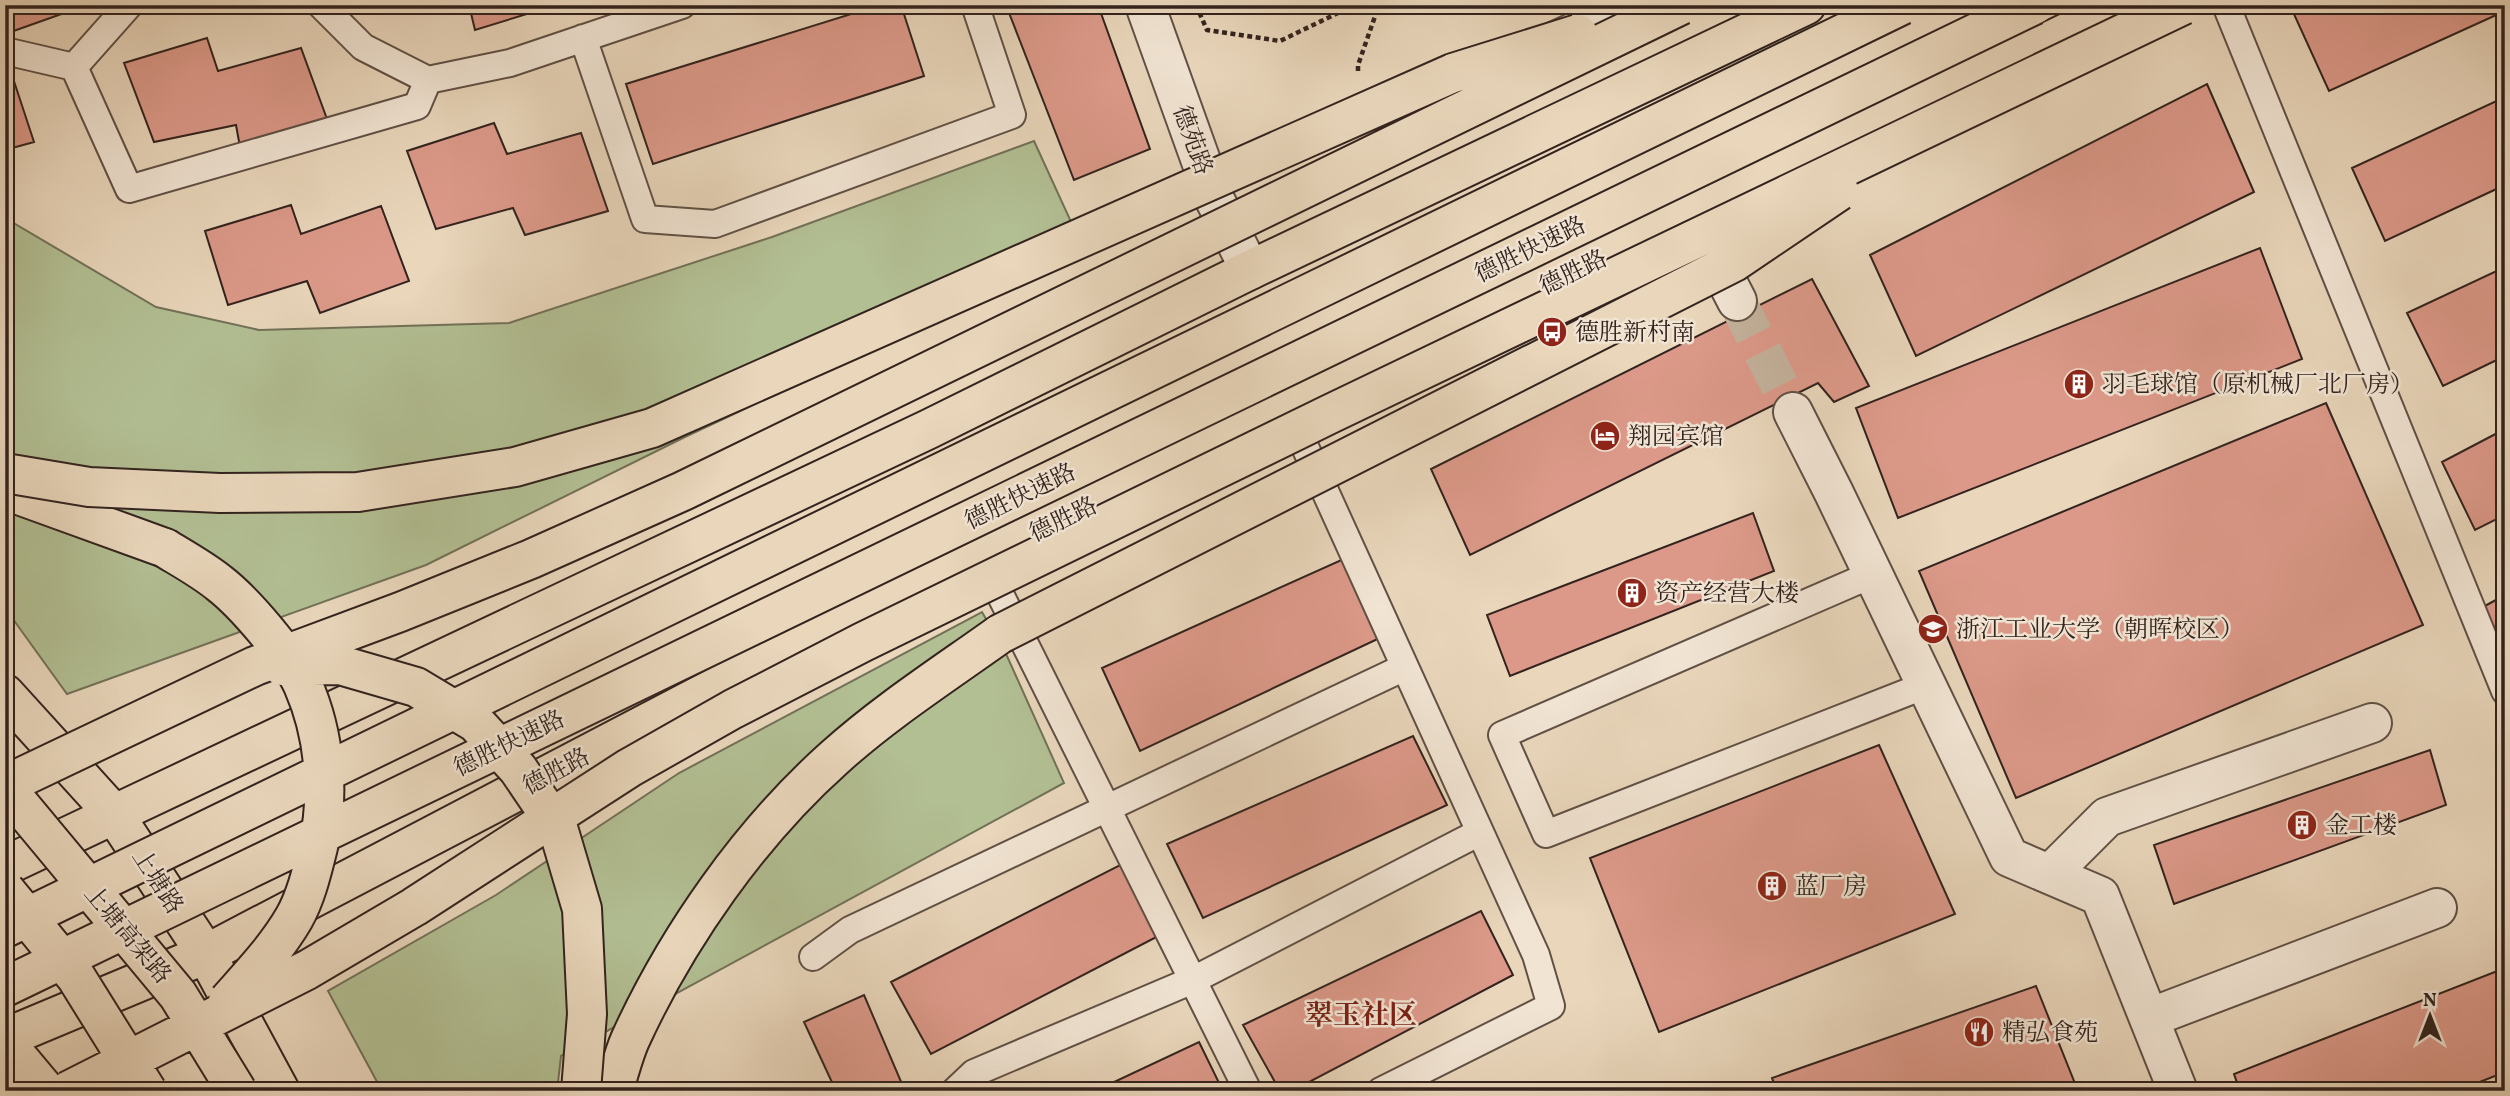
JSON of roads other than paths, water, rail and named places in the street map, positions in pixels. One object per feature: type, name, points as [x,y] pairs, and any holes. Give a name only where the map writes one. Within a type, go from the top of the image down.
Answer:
[{"type":"main road","points":[[5,473],[89,487],[220,493],[358,492],[515,467],[652,428],[1453,73],[1670,5]]},
{"type":"main road","points":[[5,786],[255,666],[531,559],[683,491],[1681,5]]},
{"type":"main road","points":[[5,866],[929,429],[1250,270],[1806,5]]},
{"type":"main road","points":[[5,928],[1902,5]]},
{"type":"main road","name":"德胜快速路","points":[[5,986],[2034,5]]},
{"type":"main road","name":"德胜路","points":[[5,1040],[206,954],[735,677],[2124,5]]},
{"type":"main road","points":[[68,1091],[307,970],[414,907],[629,768],[733,709],[863,642],[2183,5]]},
{"type":"main road","points":[[614,1091],[629,1042],[666,970],[702,912],[765,829],[834,758],[915,694],[1000,634],[1734,262],[1950,116]]},
{"type":"main road","points":[[5,490],[165,548],[218,582],[252,614],[302,682],[314,713],[321,748],[324,786],[324,821],[312,871],[296,916],[274,950],[215,1016]]},
{"type":"main road","points":[[255,666],[340,665],[416,687],[476,723],[518,769],[558,828],[582,909],[587,1014],[582,1091]]},
{"type":"main road","name":"上塘路","points":[[5,694],[114,814],[206,954],[280,1091]]},
{"type":"main road","name":"上塘高架路","points":[[5,786],[178,995],[237,1091]]},
{"type":"main road","points":[[5,890],[76,976],[147,1091]]},
{"type":"main road","points":[[5,1040],[46,1091]]},
{"type":"street","name":"德苑路","points":[[1144,5],[1215,200],[1250,270]]},
{"type":"street","points":[[1215,200],[1632,5]]},
{"type":"street","points":[[1692,214],[1737,301]]},
{"type":"street","points":[[1793,412],[2009,857],[2100,896],[2178,1091]]},
{"type":"street","points":[[2050,874],[2107,817],[2372,723]]},
{"type":"street","points":[[2149,1018],[2437,908]]},
{"type":"lane","points":[[74,67],[129,5]]},
{"type":"lane","points":[[321,5],[363,47],[428,80],[510,63],[682,5]]},
{"type":"lane","points":[[583,38],[645,219],[715,224],[1012,115],[975,5]]},
{"type":"lane","points":[[2226,5],[2505,691]]},
{"type":"lane","points":[[5,51],[74,67]]},
{"type":"lane","points":[[74,67],[129,189],[416,106],[428,80]]},
{"type":"lane","points":[[1288,410],[1536,955],[1551,1006],[1381,1091]]},
{"type":"lane","points":[[982,558],[1248,1091]]},
{"type":"lane","points":[[1873,574],[1502,735],[1546,834],[1926,685]]},
{"type":"lane","points":[[813,957],[850,930],[1405,667]]},
{"type":"lane","points":[[955,1091],[974,1073],[1193,980],[1480,832]]},
{"type":"tunnel","points":[[1737,301],[1793,412]]},
{"type":"place","name":"德胜新村南","points":[[1552,332]]},
{"type":"place","name":"羽毛球馆（原机械厂北厂房）","points":[[2079,384]]},
{"type":"place","name":"翔园宾馆","points":[[1605,436]]},
{"type":"place","name":"资产经营大楼","points":[[1632,593]]},
{"type":"place","name":"浙江工业大学（朝晖校区）","points":[[1933,629]]},
{"type":"place","name":"金工楼","points":[[2302,825]]},
{"type":"place","name":"蓝厂房","points":[[1772,886]]},
{"type":"place","name":"精弘食苑","points":[[1979,1032]]},
{"type":"district","name":"翠玉社区","points":[[1361,1014]]}]
